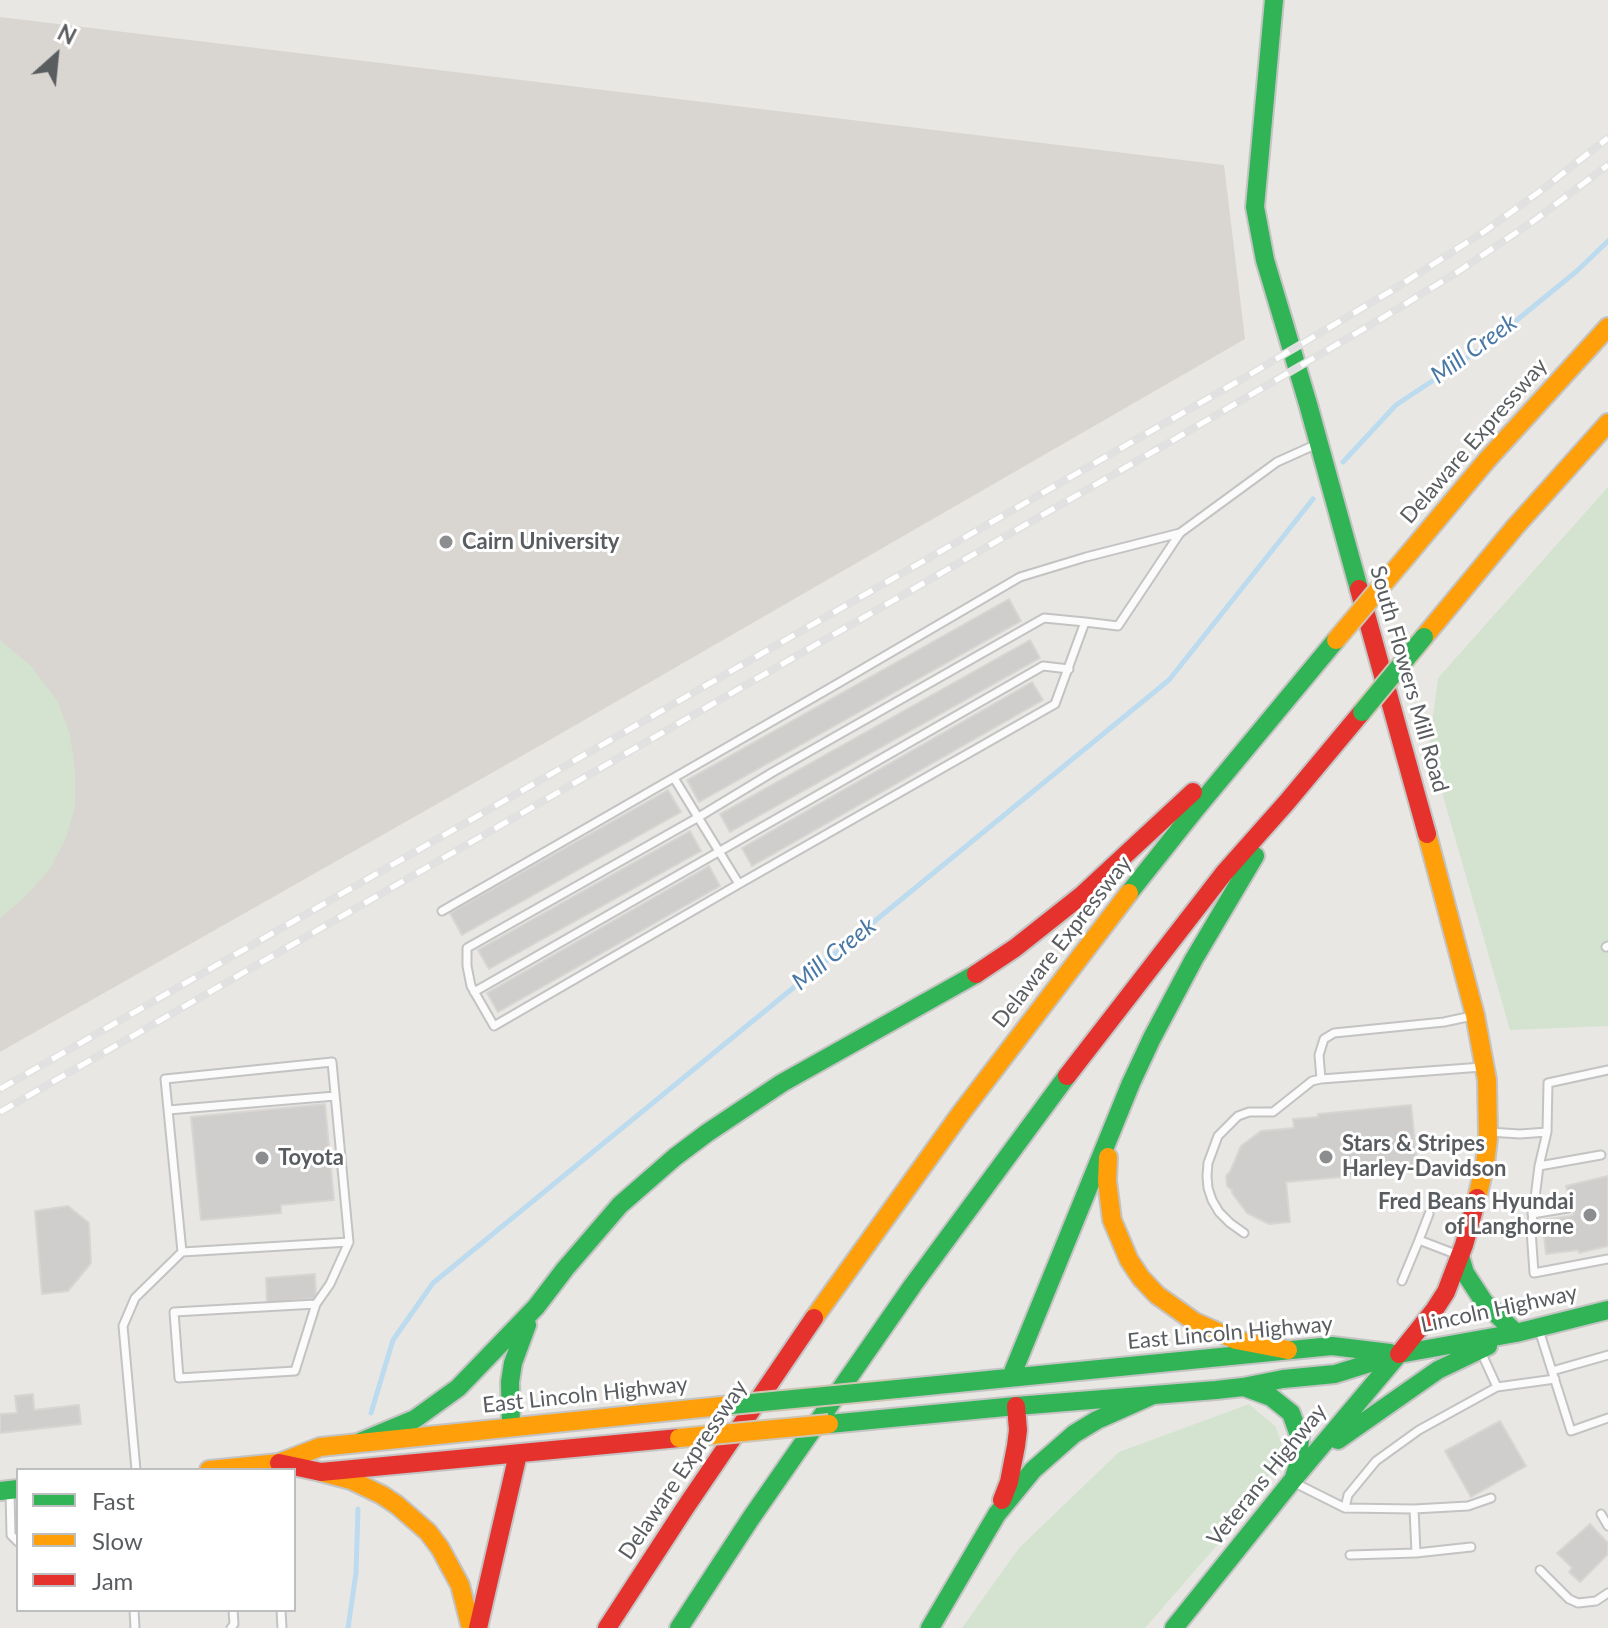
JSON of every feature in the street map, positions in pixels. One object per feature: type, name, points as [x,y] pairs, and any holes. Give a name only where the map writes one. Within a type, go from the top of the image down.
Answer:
[{"type":"main road","name":"South Flowers Mill Road","points":[[1274,0],[1255,207],[1265,260],[1443,891],[1485,1067],[1488,1132],[1485,1164],[1460,1256],[1446,1292],[1399,1354]]},
{"type":"main road","name":"Delaware Expressway","points":[[607,1628],[808,1327],[961,1113],[1148,869],[1487,460],[1608,327]]},
{"type":"main road","points":[[679,1628],[751,1518],[913,1285],[1115,1012],[1215,885],[1515,527],[1608,423]]},
{"type":"main road","points":[[360,1442],[415,1419],[476,1371],[536,1307],[620,1205],[675,1157],[772,1090],[978,973],[1048,923],[1119,863],[1276,711]]},
{"type":"main road","points":[[997,1514],[1014,1463],[1018,1430],[1011,1377],[1136,1072],[1172,997],[1287,802]]},
{"type":"main road","points":[[1112,1131],[1107,1181],[1112,1220],[1129,1260],[1141,1278],[1157,1295],[1195,1322],[1236,1340],[1288,1350]]},
{"type":"main road","points":[[1311,1459],[1438,1370],[1516,1333],[1484,1302],[1465,1273],[1460,1256]]},
{"type":"main road","points":[[478,1628],[518,1454],[511,1426],[513,1363],[536,1307]]},
{"type":"main road","name":"Lincoln Highway","points":[[1399,1354],[1516,1333],[1608,1310]]},
{"type":"main road","name":"East Lincoln Highway","points":[[279,1463],[320,1447],[360,1442],[1288,1350],[1332,1346],[1399,1354]]},
{"type":"main road","points":[[321,1472],[1243,1387],[1335,1374],[1399,1354]]},
{"type":"main road","name":"Veterans Highway","points":[[1174,1628],[1399,1354]]},
{"type":"main road","points":[[1243,1387],[1271,1397],[1291,1413],[1300,1438],[1298,1465],[1292,1481]]},
{"type":"main road","points":[[930,1628],[997,1514],[1033,1470],[1074,1434],[1151,1396]]},
{"type":"main road","points":[[229,1468],[279,1463],[351,1480],[382,1495],[428,1532],[446,1557],[460,1585],[471,1628]]},
{"type":"lane","points":[[1085,622],[1055,704],[494,1026],[474,992],[467,966],[467,948],[1044,618],[1085,622],[1118,626],[1180,533],[1277,462],[1319,443]]},
{"type":"lane","points":[[442,911],[1020,577],[1180,533]]},
{"type":"lane","points":[[474,992],[1043,666],[1069,669]]},
{"type":"lane","points":[[674,778],[739,884]]},
{"type":"lane","points":[[1321,1079],[1319,1055],[1324,1039],[1334,1033],[1444,1022],[1475,1015]]},
{"type":"lane","points":[[182,1252],[165,1079],[332,1062],[349,1242],[330,1284],[316,1304],[295,1371],[179,1378],[174,1312],[316,1304]]},
{"type":"lane","points":[[1244,1233],[1219,1212],[1208,1188],[1208,1163],[1218,1136],[1238,1116],[1249,1112],[1273,1112],[1312,1081],[1321,1079],[1485,1067]]},
{"type":"lane","points":[[1608,1070],[1548,1083],[1547,1132],[1539,1166],[1531,1230],[1534,1273],[1608,1259]]},
{"type":"lane","points":[[168,1110],[335,1096]]},
{"type":"lane","points":[[1488,1132],[1547,1132]]},
{"type":"lane","points":[[1539,1166],[1601,1155]]},
{"type":"lane","points":[[1532,1214],[1568,1208]]},
{"type":"lane","points":[[1402,1281],[1429,1214]]},
{"type":"lane","points":[[1419,1240],[1460,1256]]},
{"type":"lane","points":[[136,1468],[123,1326],[135,1298],[182,1252],[349,1242]]},
{"type":"lane","points":[[1539,1328],[1571,1431],[1608,1418]]},
{"type":"lane","points":[[1480,1349],[1497,1387]]},
{"type":"lane","points":[[1345,1508],[1348,1495],[1376,1461],[1419,1430],[1497,1387],[1554,1375],[1608,1355]]},
{"type":"lane","points":[[1292,1481],[1345,1508],[1468,1506],[1491,1498]]},
{"type":"lane","points":[[9,1490],[11,1535],[16,1540]]},
{"type":"lane","points":[[1414,1509],[1416,1553]]},
{"type":"lane","points":[[1601,1514],[1608,1526]]},
{"type":"lane","points":[[1350,1555],[1471,1547]]},
{"type":"lane","points":[[1540,1570],[1569,1599],[1578,1603],[1596,1601],[1608,1593]]},
{"type":"shaded area","name":"Cairn University","points":[[0,17],[1224,165],[1245,339],[541,745],[0,1052]]},
{"type":"green space","points":[[1608,487],[1608,1026],[1510,1030],[1429,747],[1438,678]]},
{"type":"green space","points":[[0,640],[31,666],[58,702],[70,735],[75,771],[75,806],[66,838],[49,870],[27,895],[0,918]]},
{"type":"green space","points":[[1249,1404],[1276,1427],[1284,1451],[1245,1513],[1145,1628],[962,1628],[1019,1548],[1119,1452]]},
{"type":"building","points":[[1009,599],[1021,621],[699,802],[687,780]]},
{"type":"building","points":[[1030,640],[1040,658],[730,832],[720,814]]},
{"type":"building","points":[[1032,682],[1043,700],[752,866],[742,848]]},
{"type":"building","points":[[668,790],[681,812],[462,935],[450,913]]},
{"type":"building","points":[[690,831],[701,851],[489,969],[478,950]]},
{"type":"building","points":[[709,866],[720,886],[498,1012],[487,993]]},
{"type":"building","name":"Toyota","points":[[325,1104],[334,1200],[281,1205],[281,1213],[201,1220],[191,1117]]},
{"type":"building","name":"Stars & Stripes Harley-Davidson","points":[[1411,1105],[1418,1170],[1286,1182],[1290,1222],[1269,1224],[1247,1213],[1227,1186],[1226,1176],[1241,1146],[1261,1131],[1294,1128],[1293,1119],[1318,1117],[1318,1114]]},
{"type":"building","name":"Fred Beans Hyundai of Langhorne","points":[[1608,1176],[1608,1246],[1579,1253],[1578,1250],[1546,1254],[1542,1220],[1574,1214],[1566,1186]]},
{"type":"building","points":[[68,1206],[89,1223],[91,1263],[68,1291],[42,1294],[35,1211]]},
{"type":"building","points":[[315,1274],[316,1298],[267,1303],[266,1278]]},
{"type":"building","points":[[33,1394],[34,1410],[79,1405],[81,1424],[0,1433],[0,1414],[17,1413],[15,1396]]},
{"type":"building","points":[[1500,1421],[1526,1466],[1471,1497],[1445,1451]]},
{"type":"building","points":[[1590,1524],[1608,1543],[1608,1554],[1580,1582],[1569,1572],[1572,1568],[1557,1553]]},
{"type":"waterway","name":"Mill Creek","points":[[1343,462],[1396,405],[1485,346],[1577,271],[1608,241]]},
{"type":"waterway","name":"Mill Creek","points":[[371,1413],[393,1340],[433,1283],[1169,680],[1313,499]]},
{"type":"waterway","name":"Mill Creek","points":[[348,1628],[356,1573],[358,1509]]},
{"type":"railway","points":[[0,1089],[1249,375],[1485,231],[1608,138]]},
{"type":"railway","points":[[0,1112],[1384,317],[1535,220],[1608,165]]},
{"type":"traffic: fast","points":[[1274,0],[1255,207],[1265,260],[1359,589]]},
{"type":"traffic: fast","points":[[1362,712],[1424,637]]},
{"type":"traffic: fast","points":[[1129,893],[1336,640]]},
{"type":"traffic: fast","points":[[1011,1377],[1152,1038],[1255,856]]},
{"type":"traffic: fast","points":[[360,1442],[415,1419],[458,1388],[536,1307],[620,1205],[675,1157],[782,1083],[976,974]]},
{"type":"traffic: fast","points":[[679,1628],[751,1518],[913,1285],[1067,1076]]},
{"type":"traffic: fast","points":[[1460,1256],[1465,1273],[1484,1302],[1516,1333]]},
{"type":"traffic: fast","points":[[829,1424],[1216,1390],[1335,1374],[1399,1354],[1516,1333],[1608,1310]]},
{"type":"traffic: fast","points":[[511,1426],[513,1363],[527,1325]]},
{"type":"traffic: fast","points":[[897,1389],[1332,1346],[1390,1353]]},
{"type":"traffic: fast","points":[[1338,1440],[1438,1370],[1488,1346]]},
{"type":"traffic: fast","points":[[1174,1628],[1398,1355]]},
{"type":"traffic: fast","points":[[1244,1387],[1271,1397],[1291,1413],[1300,1438],[1294,1477]]},
{"type":"traffic: fast","points":[[731,1405],[897,1389]]},
{"type":"traffic: fast","points":[[930,1628],[997,1514],[1033,1470],[1074,1434],[1151,1396]]},
{"type":"traffic: fast","points":[[0,1491],[16,1489]]},
{"type":"traffic: slow","points":[[1406,557],[1487,460],[1608,327]]},
{"type":"traffic: slow","points":[[1424,637],[1515,527],[1608,423]]},
{"type":"traffic: slow","points":[[1336,640],[1406,557]]},
{"type":"traffic: slow","points":[[1427,834],[1475,1015],[1487,1080],[1488,1138],[1477,1198]]},
{"type":"traffic: slow","points":[[814,1318],[961,1113],[1129,893]]},
{"type":"traffic: slow","points":[[1108,1157],[1107,1181],[1112,1220],[1129,1260],[1141,1278],[1157,1295],[1195,1322],[1236,1340],[1288,1350]]},
{"type":"traffic: slow","points":[[229,1468],[279,1463],[320,1447],[731,1405]]},
{"type":"traffic: slow","points":[[679,1438],[829,1424]]},
{"type":"traffic: slow","points":[[321,1472],[351,1480],[382,1495],[428,1532],[460,1585],[471,1628]]},
{"type":"traffic: jam","points":[[1359,589],[1427,834]]},
{"type":"traffic: jam","points":[[1067,1076],[1224,873],[1362,712]]},
{"type":"traffic: jam","points":[[976,974],[1015,948],[1082,895],[1193,792]]},
{"type":"traffic: jam","points":[[1399,1354],[1446,1292],[1477,1198]]},
{"type":"traffic: jam","points":[[607,1628],[814,1318]]},
{"type":"traffic: jam","points":[[1002,1500],[1016,1446],[1016,1406]]},
{"type":"traffic: jam","points":[[279,1463],[321,1472],[679,1438]]},
{"type":"traffic: jam","points":[[478,1628],[518,1454]]},
{"type":"place","name":"Cairn University","points":[[446,542]]},
{"type":"place","name":"Stars & Stripes Harley-Davidson","points":[[1326,1157]]},
{"type":"place","name":"Toyota","points":[[262,1158]]},
{"type":"place","name":"Fred Beans Hyundai of Langhorne","points":[[1590,1215]]}]
